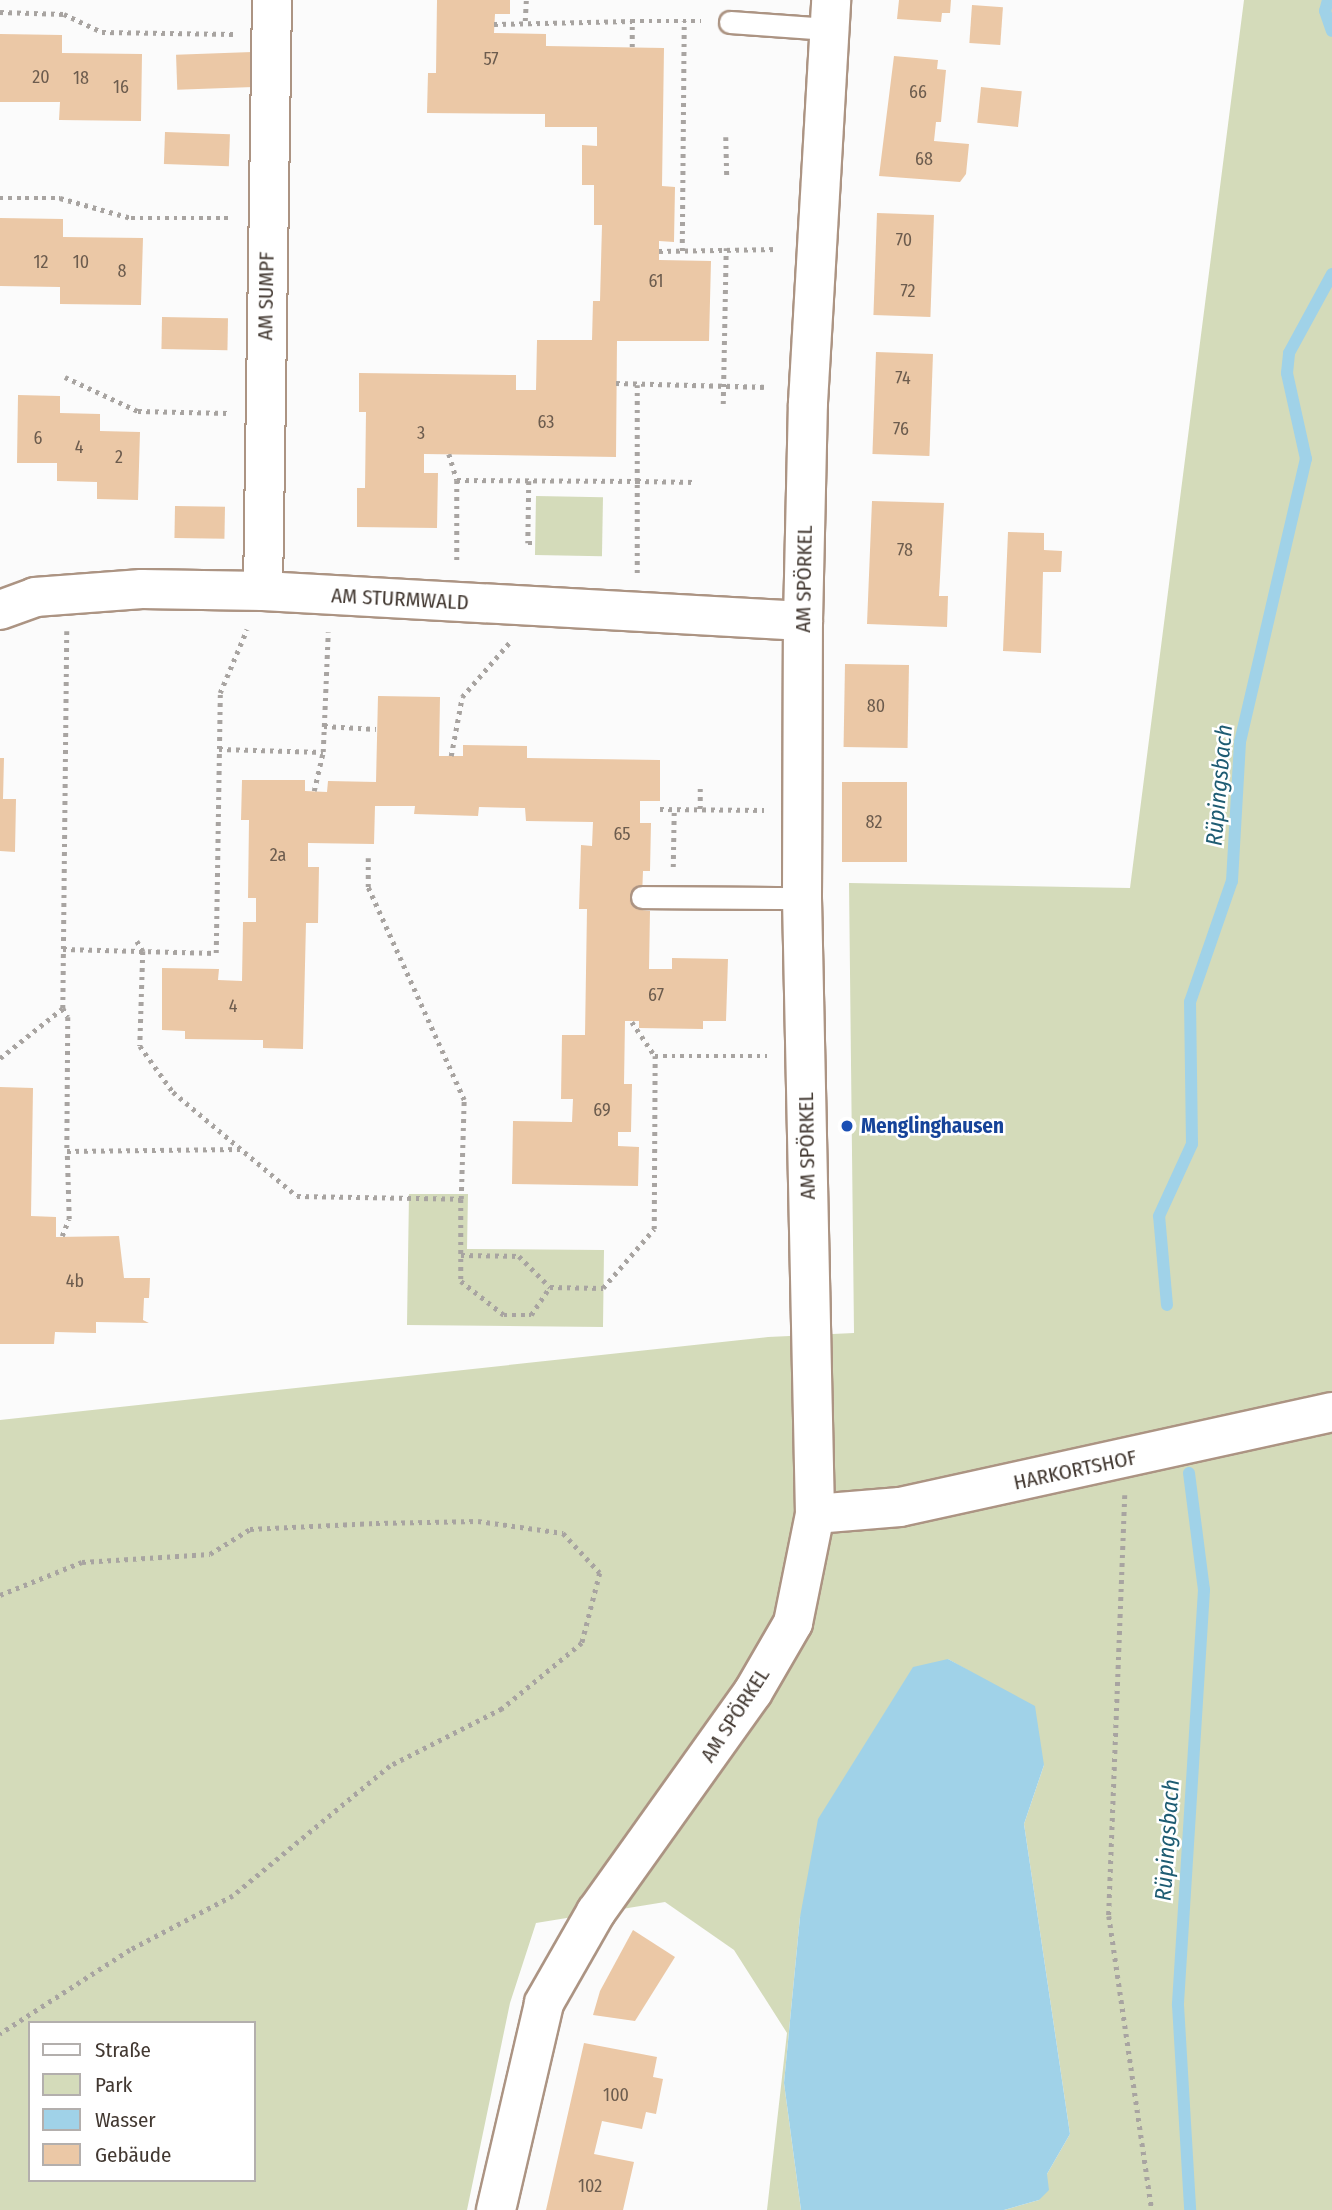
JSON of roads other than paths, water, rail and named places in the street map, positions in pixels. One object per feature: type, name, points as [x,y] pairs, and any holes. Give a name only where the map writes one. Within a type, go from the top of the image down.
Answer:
[{"type":"street","name":"AM SPÖRKEL","points":[[496,2210],[544,2003],[596,1912],[754,1692],[793,1623],[815,1514],[804,1056],[803,621],[809,387],[829,14]]},
{"type":"street","name":"AM SUMPF","points":[[263,591],[272,17]]},
{"type":"street","name":"AM STURMWALD","points":[[0,610],[35,597],[68,593],[263,591],[803,621]]},
{"type":"street","name":"HARKORTSHOF","points":[[815,1514],[900,1507],[1332,1412]]},
{"type":"lane","points":[[730,22],[829,14]]},
{"type":"lane","points":[[642,897],[802,898]]},
{"type":"water","points":[[948,1659],[1035,1706],[1044,1765],[1024,1824],[1070,2134],[1047,2174],[1049,2190],[1039,2200],[1004,2210],[801,2210],[784,2083],[800,1917],[818,1819],[913,1667]]},
{"type":"waterway","name":"Rüpingsbach","points":[[1328,0],[1325,11],[1332,31]]},
{"type":"waterway","name":"Rüpingsbach","points":[[1167,1305],[1159,1216],[1192,1144],[1190,1002],[1232,881],[1240,742],[1306,459],[1287,373],[1289,353],[1332,274]]},
{"type":"waterway","name":"Rüpingsbach","points":[[1189,1473],[1204,1590],[1178,2005],[1190,2210]]},
{"type":"place","name":"Menglinghausen","points":[[847,1126]]}]
